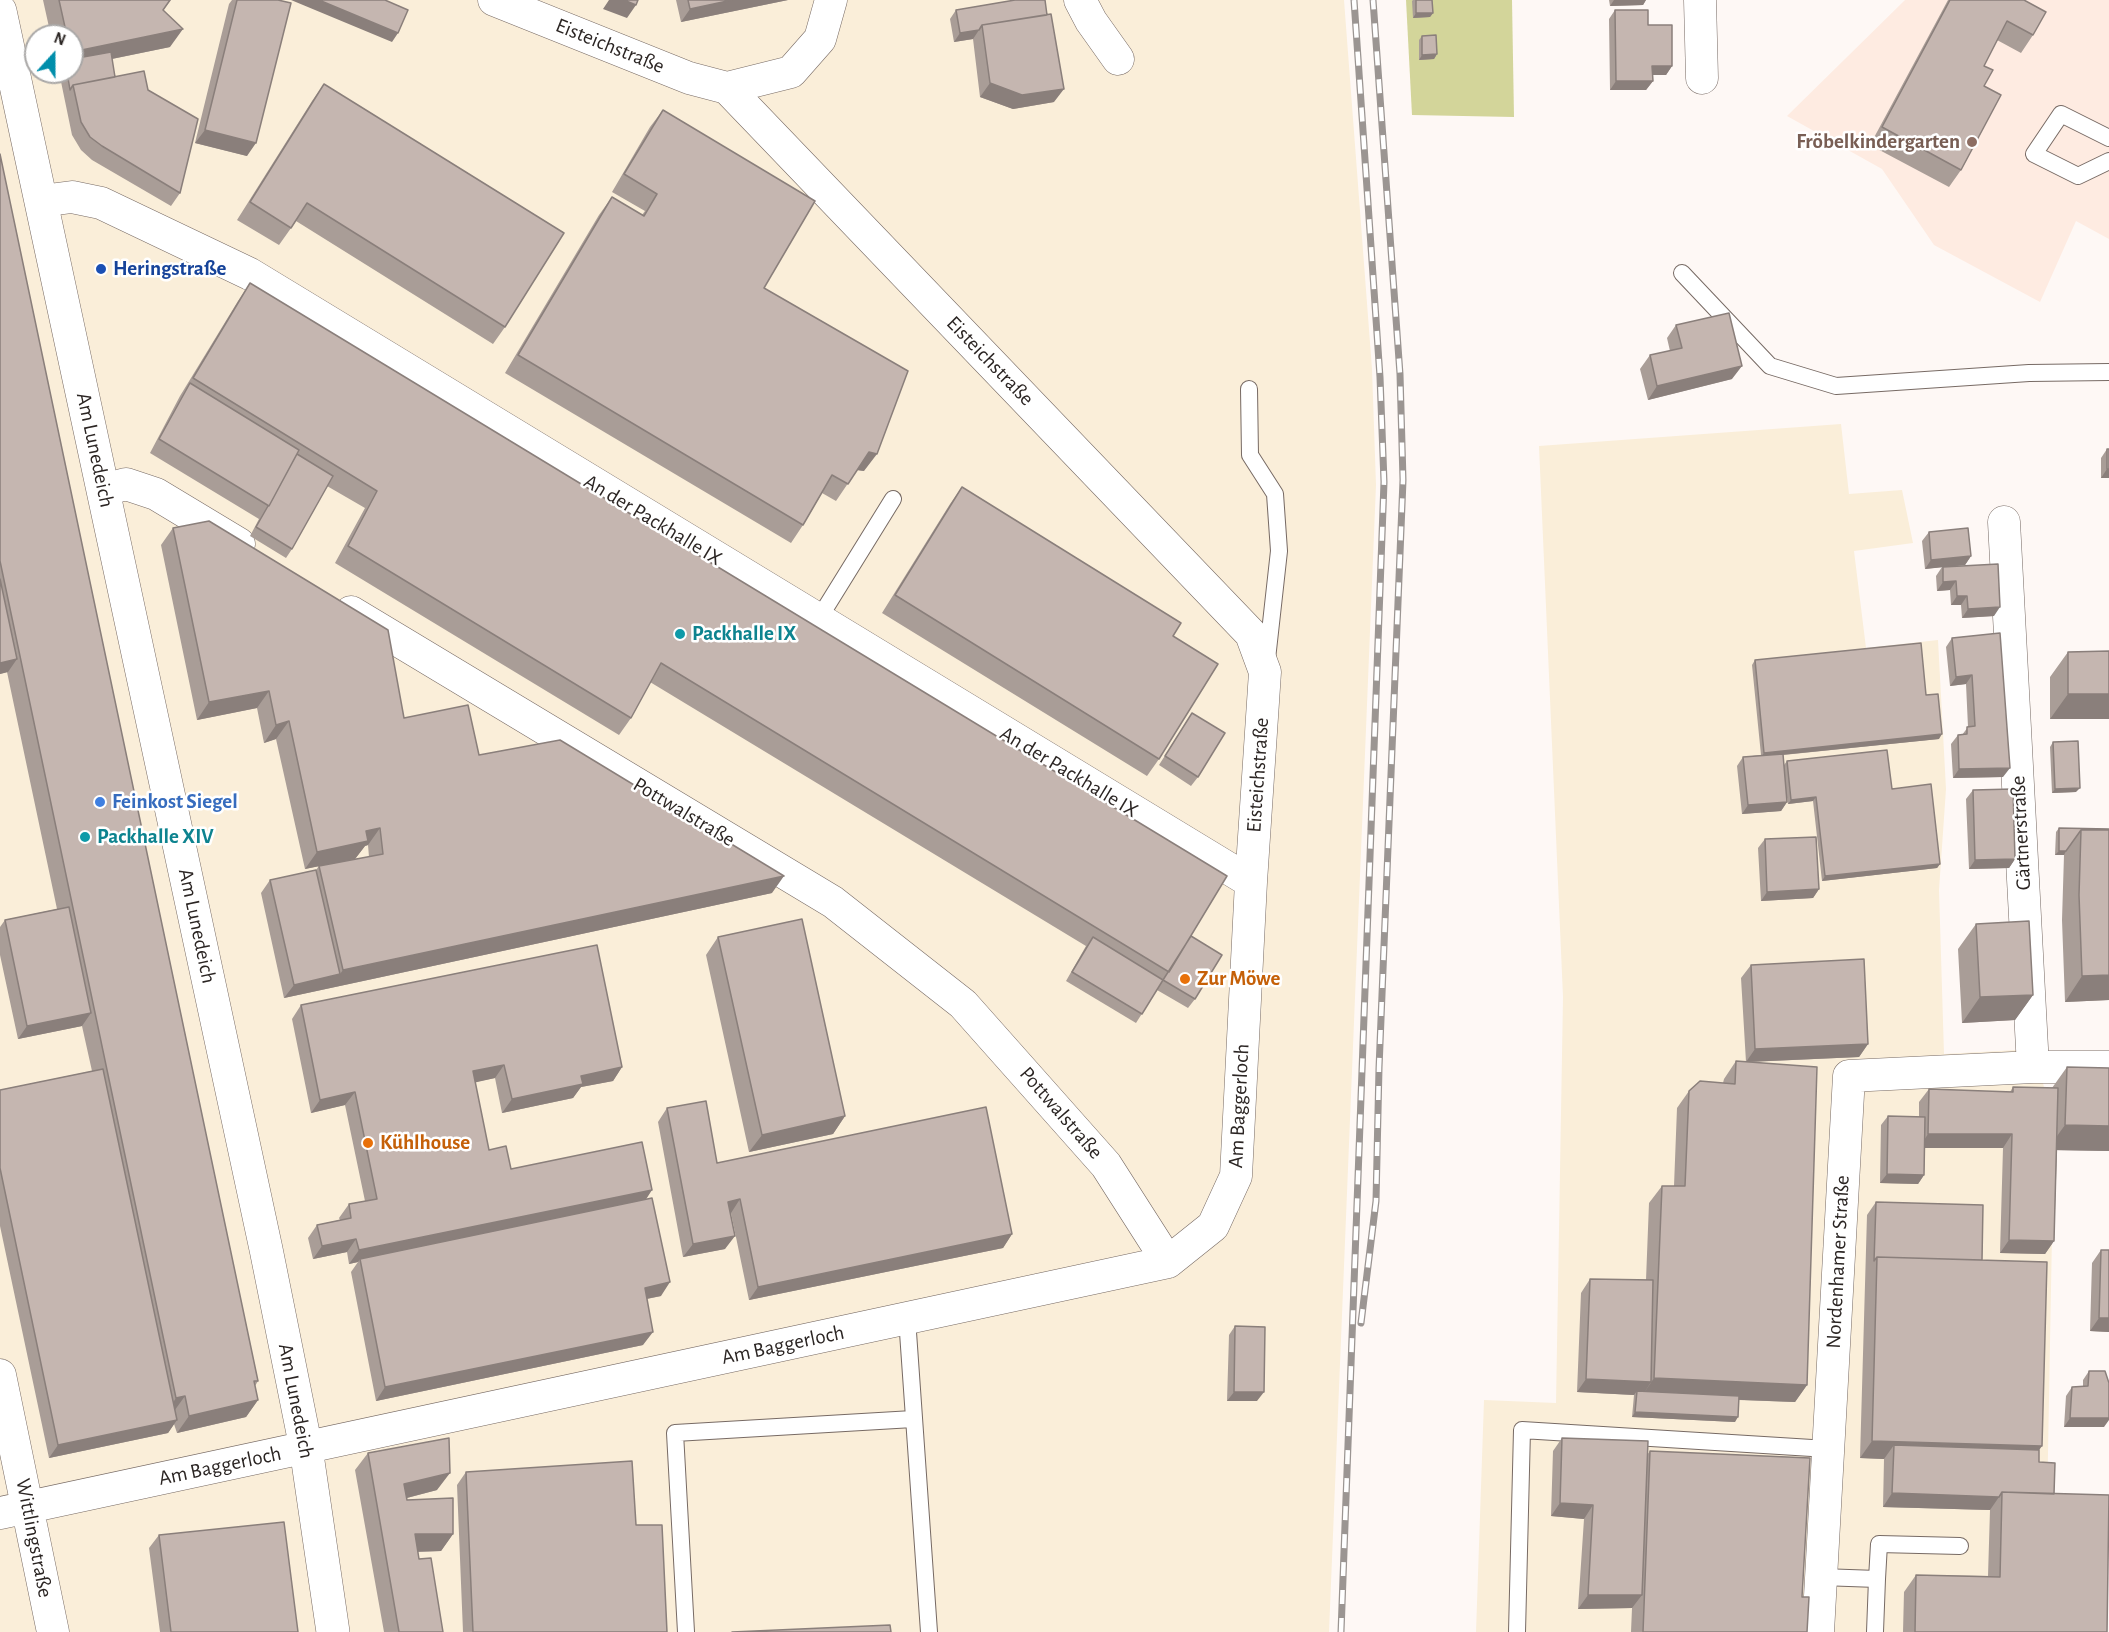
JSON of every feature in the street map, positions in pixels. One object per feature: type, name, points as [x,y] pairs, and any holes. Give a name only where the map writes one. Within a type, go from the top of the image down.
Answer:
[{"type":"street","name":"Eisteichstraße","points":[[494,0],[689,78],[727,88],[1251,634],[1266,672],[1251,882]]},
{"type":"street","points":[[727,88],[791,72],[820,39],[831,0]]},
{"type":"street","points":[[1080,0],[1091,21],[1118,59]]},
{"type":"street","points":[[1700,0],[1702,78]]},
{"type":"street","name":"Am Lunedeich","points":[[0,11],[104,490],[306,1448],[333,1632]]},
{"type":"street","name":"An der Packhalle IX","points":[[41,201],[72,196],[101,203],[250,274],[1251,882]]},
{"type":"street","points":[[104,490],[126,484],[156,494],[268,562]]},
{"type":"street","name":"Gärtnerstraße","points":[[2004,522],[2033,1067]]},
{"type":"street","name":"Pottwalstraße","points":[[330,599],[833,902],[963,1004],[1106,1165],[1168,1262]]},
{"type":"street","name":"Am Baggerloch","points":[[14,1510],[1168,1262],[1213,1226],[1236,1176],[1251,882]]},
{"type":"street","points":[[2033,1067],[2109,1067]]},
{"type":"street","name":"Nordenhamer Straße","points":[[1818,1632],[1849,1076],[2033,1067]]},
{"type":"street","name":"Wittlingstraße","points":[[0,1375],[14,1510],[53,1632]]},
{"type":"lane","points":[[2109,138],[2061,114],[2034,154],[2078,176],[2109,161]]},
{"type":"lane","points":[[1682,273],[1770,366],[1836,386],[2029,373],[2109,372]]},
{"type":"lane","points":[[1249,389],[1250,455],[1275,494],[1279,551],[1266,672]]},
{"type":"lane","points":[[818,620],[893,499]]},
{"type":"lane","points":[[907,1318],[929,1632]]},
{"type":"lane","points":[[686,1632],[675,1433],[913,1419]]},
{"type":"lane","points":[[1517,1632],[1522,1430],[1828,1449]]},
{"type":"lane","points":[[1875,1632],[1879,1544],[1960,1546]]},
{"type":"lane","points":[[1821,1577],[1877,1579]]},
{"type":"shaded area","points":[[0,0],[1344,0],[1372,369],[1376,485],[1329,1632],[0,1632]]},
{"type":"shaded area","name":"Fröbelkindergarten","points":[[1905,0],[2109,0],[2109,239],[2076,221],[2040,302],[1934,245],[1882,169],[1787,116]]},
{"type":"shaded area","points":[[1841,424],[1849,494],[1902,490],[1913,543],[1854,551],[1866,648],[1938,640],[1946,789],[1939,890],[1944,1054],[2034,1049],[2054,1125],[2047,1508],[2103,1632],[1476,1632],[1484,1400],[1556,1403],[1563,997],[1539,446]]},
{"type":"green space","points":[[1406,0],[1512,0],[1514,117],[1412,115]]},
{"type":"building","points":[[59,0],[170,0],[163,10],[183,29],[84,50],[84,24],[64,24]]},
{"type":"building","points":[[237,0],[278,0],[291,3],[256,143],[205,130]]},
{"type":"building","points":[[319,0],[385,0],[408,10],[398,33]]},
{"type":"building","points":[[624,0],[638,0],[636,5]]},
{"type":"building","points":[[688,0],[732,0],[690,9]]},
{"type":"building","points":[[1015,0],[1045,0],[1047,15],[982,25],[979,30],[960,33],[956,10]]},
{"type":"building","points":[[1416,0],[1432,0],[1433,13],[1416,13]]},
{"type":"building","points":[[1950,0],[2024,0],[2046,12],[2033,35],[2007,21],[1984,66],[1993,70],[1984,86],[2001,95],[1961,170],[1882,127]]},
{"type":"building","points":[[1615,10],[1648,10],[1648,25],[1672,25],[1672,66],[1652,66],[1653,81],[1616,81]]},
{"type":"building","points":[[1051,14],[1064,89],[1022,95],[990,83],[982,25]]},
{"type":"building","points":[[1436,35],[1437,54],[1422,55],[1422,36]]},
{"type":"building","points":[[111,52],[115,77],[84,83],[84,57]]},
{"type":"building","points":[[144,71],[148,90],[198,119],[180,193],[90,137],[81,122],[73,85]]},
{"type":"building","points":[[324,84],[564,233],[505,327],[307,203],[291,228],[250,202]]},
{"type":"building","points":[[663,110],[815,201],[764,288],[908,371],[877,454],[869,452],[848,484],[832,475],[803,525],[518,355],[612,197],[644,216],[657,194],[624,174]]},
{"type":"building","name":"Packhalle XIV","points":[[0,154],[258,1381],[254,1381],[258,1400],[189,1416],[185,1396],[176,1398],[0,561]]},
{"type":"building","name":"Packhalle IX","points":[[250,283],[1227,876],[1169,972],[661,663],[631,718],[348,546],[377,491],[193,378]]},
{"type":"building","points":[[1729,313],[1742,366],[1657,386],[1650,355],[1682,348],[1676,325]]},
{"type":"building","points":[[190,383],[299,450],[269,506],[159,439]]},
{"type":"building","points":[[2107,449],[2109,449],[2109,469],[2107,469]]},
{"type":"building","points":[[297,454],[333,476],[292,549],[256,527]]},
{"type":"building","points":[[962,487],[1181,623],[1173,636],[1218,664],[1159,759],[895,595]]},
{"type":"building","points":[[209,521],[388,630],[404,718],[468,705],[479,755],[560,740],[784,876],[343,970],[319,866],[383,854],[380,828],[366,831],[368,841],[317,852],[289,721],[276,725],[269,691],[209,702],[173,528]]},
{"type":"building","points":[[1968,528],[1971,556],[1931,560],[1929,532]]},
{"type":"building","points":[[1998,564],[2000,607],[1968,609],[1967,596],[1957,596],[1956,581],[1943,582],[1943,567]]},
{"type":"building","points":[[0,579],[17,659],[0,663]]},
{"type":"building","points":[[2000,633],[2010,768],[1959,769],[1958,735],[1967,734],[1967,727],[1975,726],[1972,675],[1956,677],[1952,638]]},
{"type":"building","points":[[1921,643],[1926,695],[1938,694],[1942,734],[1764,753],[1755,660]]},
{"type":"building","points":[[2109,651],[2109,694],[2068,694],[2068,652]]},
{"type":"building","points":[[1192,713],[1225,733],[1198,777],[1165,756]]},
{"type":"building","points":[[2078,741],[2080,788],[2055,789],[2053,742]]},
{"type":"building","points":[[1887,750],[1892,789],[1931,784],[1940,864],[1825,876],[1816,797],[1791,800],[1787,761]]},
{"type":"building","points":[[1783,754],[1787,802],[1748,805],[1743,757]]},
{"type":"building","points":[[2013,789],[2015,859],[1975,860],[1973,790]]},
{"type":"building","points":[[2059,828],[2109,830],[2081,830],[2066,851],[2059,851]]},
{"type":"building","points":[[2081,830],[2109,830],[2109,975],[2082,976],[2079,895]]},
{"type":"building","points":[[1816,837],[1819,889],[1767,892],[1765,839]]},
{"type":"building","points":[[316,870],[340,974],[294,985],[270,880]]},
{"type":"building","points":[[69,907],[91,1013],[27,1026],[5,920]]},
{"type":"building","points":[[802,919],[845,1116],[762,1135],[718,937]]},
{"type":"building","points":[[2029,921],[2033,995],[1980,997],[1976,924]]},
{"type":"building","points":[[1191,936],[1222,955],[1195,999],[1163,980]]},
{"type":"building","points":[[1093,937],[1163,980],[1142,1014],[1072,972]]},
{"type":"building","points":[[597,945],[622,1067],[581,1076],[583,1084],[512,1099],[504,1065],[473,1071],[489,1150],[506,1146],[511,1169],[642,1142],[652,1190],[359,1250],[356,1239],[322,1246],[317,1225],[351,1218],[349,1204],[377,1199],[355,1092],[320,1100],[301,1005]]},
{"type":"building","points":[[1864,959],[1868,1044],[1755,1049],[1751,965]]},
{"type":"building","points":[[1736,1061],[1817,1067],[1807,1385],[1654,1378],[1662,1186],[1685,1186],[1689,1091],[1700,1081],[1735,1084]]},
{"type":"building","points":[[2067,1067],[2109,1068],[2109,1126],[2065,1125]]},
{"type":"building","points":[[103,1069],[177,1420],[58,1445],[0,1168],[0,1090]]},
{"type":"building","points":[[2013,1087],[2058,1088],[2054,1241],[2009,1240],[2012,1134],[1928,1134],[1929,1089],[2013,1092]]},
{"type":"building","points":[[706,1101],[717,1163],[986,1107],[1012,1234],[758,1287],[740,1199],[728,1202],[735,1236],[693,1244],[667,1108]]},
{"type":"building","points":[[1888,1116],[1925,1117],[1924,1175],[1887,1174]]},
{"type":"building","points":[[652,1198],[670,1282],[645,1288],[653,1332],[385,1387],[360,1259]]},
{"type":"building","points":[[1876,1202],[1983,1205],[1982,1260],[1877,1257],[1874,1261]]},
{"type":"building","points":[[2101,1250],[2109,1250],[2109,1318],[2099,1318]]},
{"type":"building","points":[[1877,1257],[2047,1262],[2042,1446],[1872,1441]]},
{"type":"building","points":[[1590,1279],[1653,1280],[1651,1382],[1586,1379]]},
{"type":"building","points":[[1235,1326],[1265,1327],[1264,1392],[1234,1392]]},
{"type":"building","points":[[2089,1371],[2105,1371],[2109,1383],[2109,1418],[2070,1418],[2072,1387],[2088,1386]]},
{"type":"building","points":[[1637,1391],[1739,1396],[1738,1417],[1635,1412]]},
{"type":"building","points":[[449,1438],[450,1473],[404,1484],[407,1500],[453,1498],[453,1534],[415,1534],[419,1559],[431,1558],[443,1632],[399,1632],[368,1453]]},
{"type":"building","points":[[1562,1438],[1648,1441],[1642,1595],[1588,1595],[1593,1505],[1560,1503]]},
{"type":"building","points":[[1894,1445],[2039,1450],[2039,1462],[2055,1463],[2054,1494],[2002,1492],[1999,1497],[1892,1493]]},
{"type":"building","points":[[1650,1451],[1810,1458],[1802,1597],[1809,1597],[1807,1632],[1643,1632]]},
{"type":"building","points":[[632,1461],[636,1525],[662,1525],[667,1632],[473,1632],[466,1472]]},
{"type":"building","points":[[2002,1492],[2109,1495],[2107,1632],[1915,1632],[1916,1575],[2000,1577]]},
{"type":"building","points":[[284,1522],[298,1632],[171,1632],[159,1535]]},
{"type":"building","points":[[890,1625],[891,1632],[732,1632]]},
{"type":"railway","points":[[1341,1632],[1384,482],[1380,377],[1354,0]]},
{"type":"railway","points":[[1361,1323],[1376,1201],[1379,1068],[1403,480],[1400,374],[1373,0]]},
{"type":"place","name":"Fröbelkindergarten","points":[[1972,142]]},
{"type":"place","name":"Heringstraße","points":[[101,269]]},
{"type":"place","name":"Packhalle IX","points":[[680,634]]},
{"type":"place","name":"Feinkost Siegel","points":[[100,802]]},
{"type":"place","name":"Packhalle XIV","points":[[85,837]]},
{"type":"place","name":"Zur Möwe","points":[[1185,979]]},
{"type":"place","name":"Kühlhouse","points":[[368,1143]]}]
